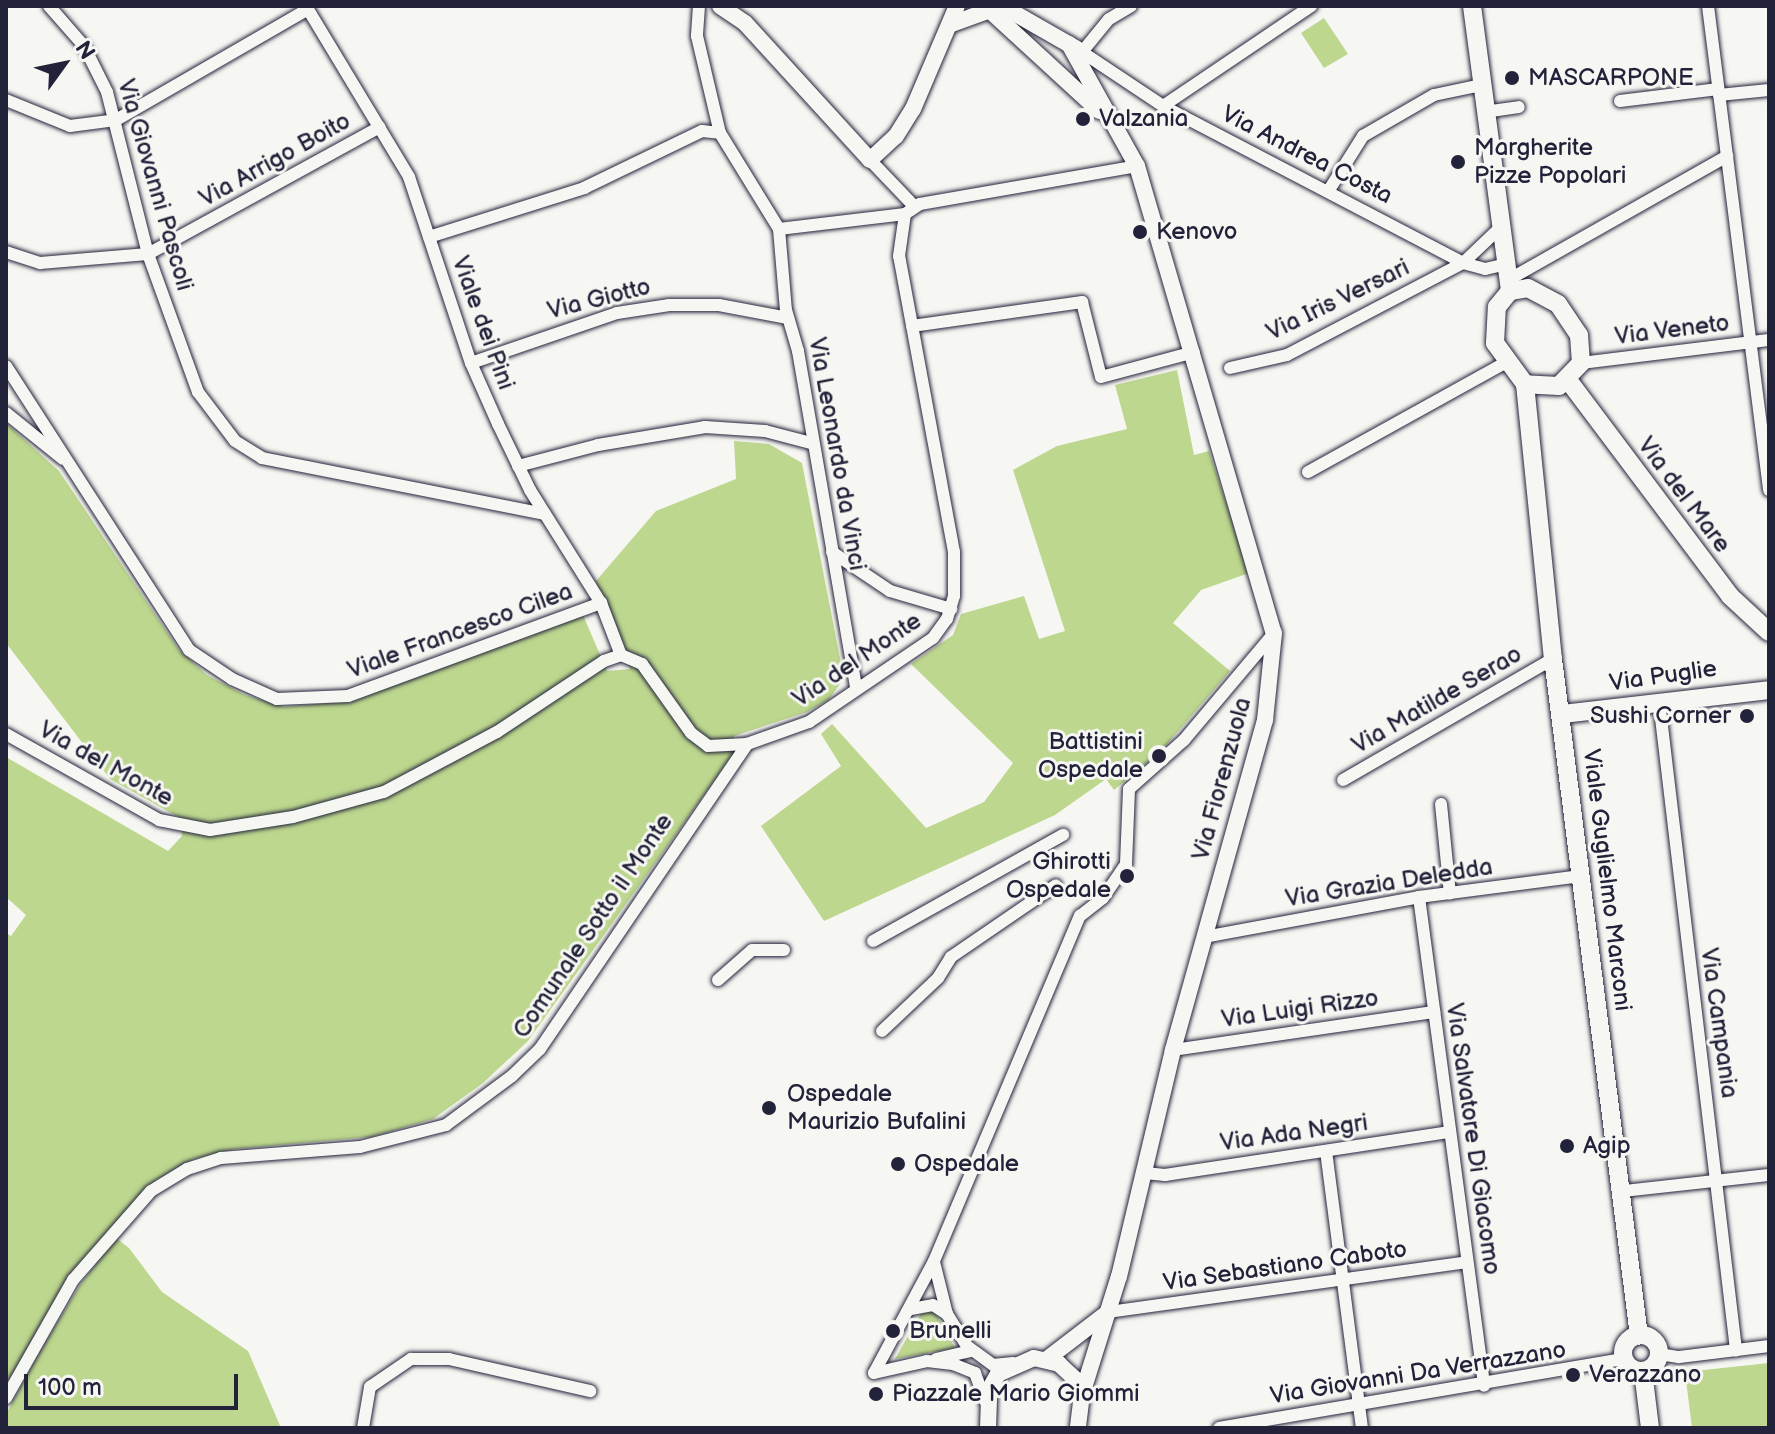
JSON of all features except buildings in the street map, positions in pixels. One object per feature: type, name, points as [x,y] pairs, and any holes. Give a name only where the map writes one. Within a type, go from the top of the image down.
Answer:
[{"type":"main road","points":[[1472,6],[1508,279],[1492,325],[1505,363],[1525,384],[1547,388],[1568,380],[1581,363],[1579,335],[1558,304],[1542,292],[1508,279]]},
{"type":"main road","name":"Via del Mare","points":[[1568,380],[1730,596],[1769,632]]},
{"type":"main road","name":"Viale Guglielmo Marconi","points":[[1525,384],[1553,659],[1563,714],[1581,876],[1624,1191],[1639,1336]]},
{"type":"main road","name":"Via Puglie","points":[[1563,714],[1769,690]]},
{"type":"main road","points":[[1639,1336],[1655,1343],[1659,1354],[1654,1366],[1643,1371],[1624,1359],[1624,1346],[1639,1336]]},
{"type":"main road","points":[[1643,1371],[1650,1428]]},
{"type":"street","name":"Via Giovanni Pascoli","points":[[49,6],[84,46],[116,120],[148,254],[198,392],[244,447],[262,458],[544,514]]},
{"type":"street","points":[[699,6],[697,36],[720,133],[779,229],[910,210],[1137,166]]},
{"type":"street","points":[[720,6],[745,23],[870,160],[910,210]]},
{"type":"street","points":[[741,6],[745,23]]},
{"type":"street","points":[[870,160],[904,124],[957,6]]},
{"type":"street","points":[[949,25],[992,7],[1075,48],[1109,19],[1131,6]]},
{"type":"street","points":[[1163,106],[1311,6]]},
{"type":"street","points":[[1708,6],[1769,490]]},
{"type":"street","name":"Via Fiorenzuola","points":[[992,7],[1114,126]]},
{"type":"street","points":[[6,100],[70,126],[116,120],[307,8]]},
{"type":"street","name":"Viale dei Pini","points":[[307,8],[409,177],[471,363],[518,466],[544,514],[601,603],[621,655]]},
{"type":"street","name":"Via Fiorenzuola","points":[[1075,48],[1082,72],[1137,166],[1274,633],[1265,720],[1173,1050],[1145,1173],[1108,1312],[1082,1394],[1078,1428]]},
{"type":"street","name":"Via Andrea Costa","points":[[1075,48],[1163,106],[1329,190],[1463,263],[1508,279]]},
{"type":"street","points":[[1052,68],[1082,72]]},
{"type":"street","name":"Via Andrea Costa","points":[[1082,72],[1131,86]]},
{"type":"street","points":[[1329,190],[1363,136],[1434,95],[1481,85]]},
{"type":"street","points":[[1620,101],[1769,90]]},
{"type":"street","points":[[1484,112],[1519,107]]},
{"type":"street","name":"Via Arrigo Boito","points":[[6,252],[40,263],[148,254],[380,127]]},
{"type":"street","points":[[429,237],[584,188],[702,131],[720,133]]},
{"type":"street","points":[[1508,279],[1727,156]]},
{"type":"street","name":"Via del Monte","points":[[6,734],[159,820],[197,830],[237,828],[384,792],[497,732],[604,661],[621,655],[642,664],[699,741],[717,748],[747,744],[809,722],[856,686],[933,638],[951,609],[954,552],[899,256],[910,210]]},
{"type":"street","points":[[1463,263],[1501,227]]},
{"type":"street","name":"Via Leonardo da Vinci","points":[[779,229],[788,318],[856,686]]},
{"type":"street","name":"Via Iris Versari","points":[[1230,368],[1287,355],[1463,263]]},
{"type":"street","points":[[912,326],[1082,302],[1101,377],[1194,352]]},
{"type":"street","name":"Via Giotto","points":[[471,363],[602,317],[656,307],[719,305],[788,318]]},
{"type":"street","name":"Via Veneto","points":[[1581,363],[1769,340]]},
{"type":"street","points":[[1308,472],[1505,363]]},
{"type":"street","name":"Viale Francesco Cilea","points":[[6,366],[189,650],[232,679],[277,699],[348,696],[601,603]]},
{"type":"street","name":"Viale Francesco Cilea","points":[[6,413],[66,461]]},
{"type":"street","points":[[518,466],[598,445],[705,427],[765,431],[811,443]]},
{"type":"street","points":[[832,552],[890,591],[951,609]]},
{"type":"street","points":[[972,1351],[874,1373],[934,1261],[1080,916],[1103,898],[1126,864],[1129,789],[1184,740],[1274,633]]},
{"type":"street","name":"Via Matilde Serao","points":[[1343,780],[1553,659]]},
{"type":"street","name":"Via Campania","points":[[1659,701],[1719,1181],[1736,1350]]},
{"type":"street","name":"Comunale Sotto il Monte","points":[[6,1398],[73,1280],[151,1191],[187,1169],[221,1158],[360,1147],[446,1125],[512,1076],[540,1049],[747,744]]},
{"type":"street","points":[[1441,804],[1450,894]]},
{"type":"street","points":[[873,941],[1063,835]]},
{"type":"street","name":"Via Grazia Deledda","points":[[1204,937],[1419,897],[1581,876]]},
{"type":"street","points":[[882,1031],[938,978],[951,957],[1056,885]]},
{"type":"street","name":"Via Salvatore Di Giacomo","points":[[1419,897],[1484,1386]]},
{"type":"street","points":[[718,980],[752,950],[784,950]]},
{"type":"street","name":"Via Luigi Rizzo","points":[[1173,1050],[1434,1012]]},
{"type":"street","name":"Via Ada Negri","points":[[1145,1173],[1450,1132]]},
{"type":"street","points":[[1326,1151],[1362,1404],[1362,1428]]},
{"type":"street","points":[[1624,1191],[1769,1175]]},
{"type":"street","points":[[934,1261],[947,1314],[972,1351],[993,1365],[1047,1359],[1108,1312]]},
{"type":"street","name":"Via Sebastiano Caboto","points":[[1108,1312],[1467,1262]]},
{"type":"street","points":[[911,1309],[933,1305],[947,1314]]},
{"type":"street","points":[[1659,1354],[1679,1357],[1769,1346]]},
{"type":"street","points":[[363,1428],[370,1387],[411,1359],[449,1359],[590,1391]]},
{"type":"street","points":[[1047,1359],[1067,1369],[1082,1394]]},
{"type":"street","name":"Via Giovanni Da Verrazzano","points":[[1219,1428],[1484,1386],[1624,1359]]},
{"type":"street","points":[[927,1361],[964,1367],[983,1385],[988,1420]]},
{"type":"street","points":[[988,1420],[989,1390],[998,1374],[1013,1363]]},
{"type":"green space","points":[[1324,18],[1348,54],[1324,68],[1301,33]]},
{"type":"green space","points":[[1177,370],[1194,455],[1209,451],[1249,573],[1201,590],[1173,623],[1230,671],[1162,750],[1114,790],[1106,779],[1055,815],[824,921],[761,826],[841,766],[821,734],[832,724],[926,828],[984,802],[1013,763],[911,664],[953,635],[961,614],[1024,596],[1039,639],[1065,631],[1013,470],[1057,446],[1127,429],[1115,385]]},
{"type":"green space","points":[[6,423],[59,471],[179,650],[207,675],[245,695],[284,707],[350,701],[583,615],[607,671],[630,669],[596,581],[656,511],[736,479],[734,441],[769,444],[802,463],[844,679],[828,700],[807,712],[734,736],[734,753],[528,1041],[483,1083],[433,1119],[371,1137],[235,1149],[193,1159],[156,1180],[80,1265],[6,1385],[6,933],[11,936],[26,915],[6,897],[6,757],[168,851],[182,836],[180,818],[110,779],[6,643]]},
{"type":"green space","points":[[116,1238],[129,1248],[162,1292],[248,1351],[281,1428],[6,1428],[6,1414],[38,1355],[80,1285]]},
{"type":"green space","points":[[924,1308],[935,1312],[955,1348],[895,1359]]},
{"type":"green space","points":[[1769,1363],[1769,1428],[1692,1428],[1685,1372]]},
{"type":"place","name":"MASCARPONE","points":[[1512,78]]},
{"type":"place","name":"Valzania","points":[[1083,119]]},
{"type":"place","name":"Margherite Pizze Popolari","points":[[1458,162]]},
{"type":"place","name":"Kenovo","points":[[1140,232]]},
{"type":"place","name":"Sushi Corner","points":[[1747,716]]},
{"type":"place","name":"Battistini Ospedale","points":[[1159,756]]},
{"type":"place","name":"Ghirotti Ospedale","points":[[1127,876]]},
{"type":"place","name":"Ospedale Maurizio Bufalini","points":[[769,1108]]},
{"type":"place","name":"Agip","points":[[1567,1146]]},
{"type":"place","name":"Ospedale","points":[[898,1164]]},
{"type":"place","name":"Brunelli","points":[[893,1331]]},
{"type":"place","name":"Verazzano","points":[[1573,1375]]},
{"type":"place","name":"Piazzale Mario Giommi","points":[[876,1394]]}]
